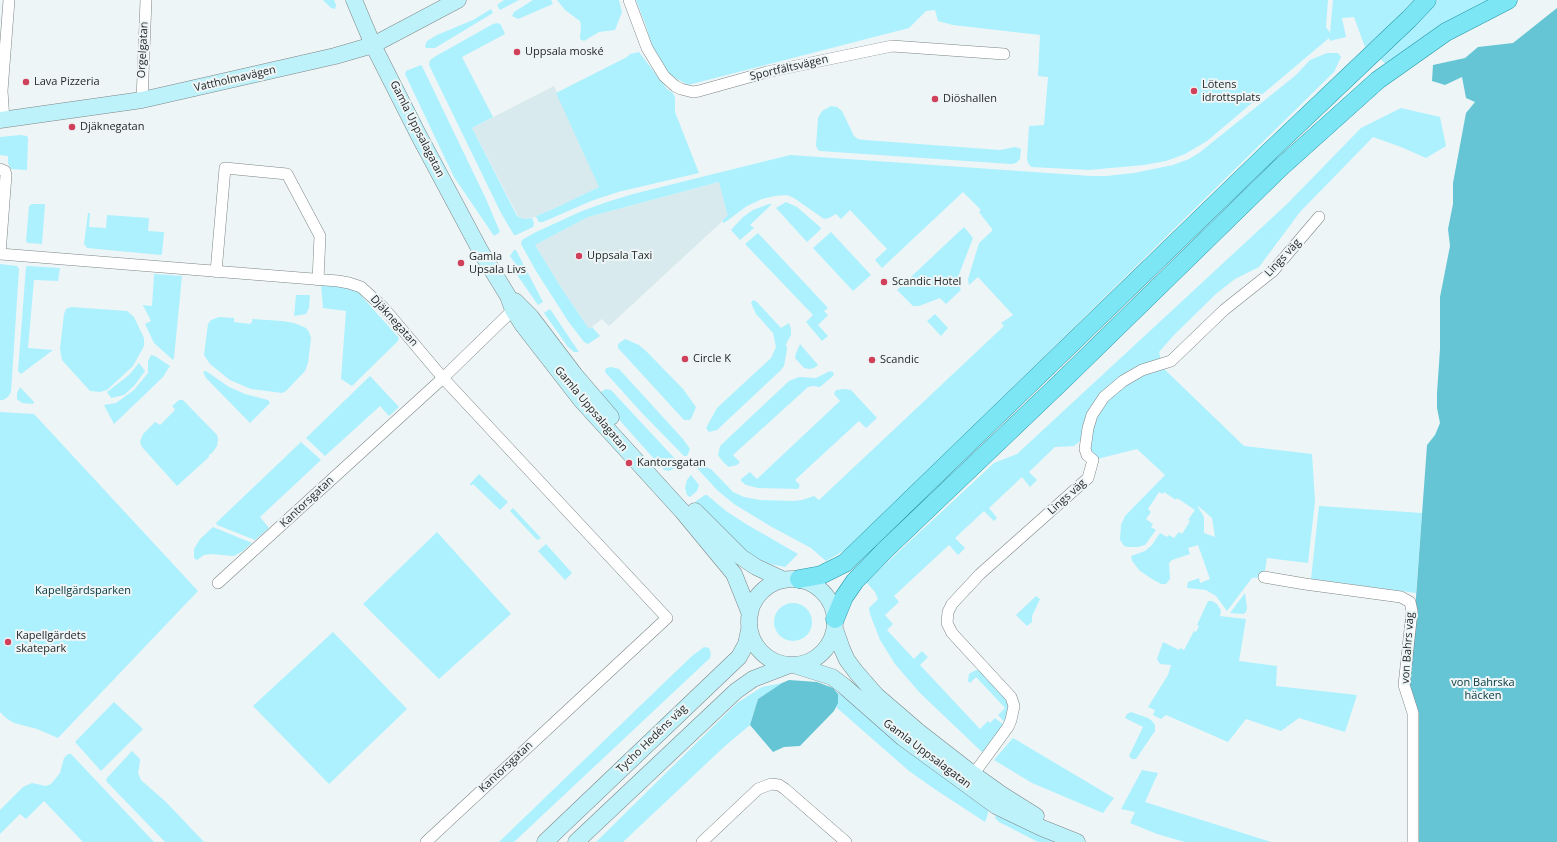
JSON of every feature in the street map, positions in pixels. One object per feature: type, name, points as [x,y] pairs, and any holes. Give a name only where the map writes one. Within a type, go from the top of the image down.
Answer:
[{"type":"main road","name":"Gamla Uppsalagatan","points":[[354,0],[373,44],[421,141],[481,252],[514,303],[522,324],[581,400],[682,511],[734,574],[749,622]]},
{"type":"main road","name":"Vattholmavägen","points":[[2,120],[142,100],[335,56],[373,44],[458,0]]},
{"type":"main road","points":[[1427,0],[845,563],[820,575],[791,579],[770,585],[759,594],[755,600],[749,622],[754,643],[762,654],[774,662],[792,666],[808,663],[822,654],[832,640],[835,624],[844,597],[855,581],[885,550],[1060,383],[1280,168],[1378,80],[1446,32],[1508,0]]},
{"type":"main road","name":"Gamla Uppsalagatan","points":[[514,303],[531,317],[590,394],[708,525],[741,557],[756,567],[791,579]]},
{"type":"main road","points":[[791,579],[812,584],[824,593],[832,605],[835,624]]},
{"type":"main road","name":"Tycho Hedéns väg","points":[[544,842],[739,657],[746,644],[749,622]]},
{"type":"main road","name":"Gamla Uppsalagatan","points":[[835,624],[842,649],[848,660],[856,672],[876,695],[919,732],[996,806],[1013,815],[1073,840]]},
{"type":"main road","name":"Gamla Uppsalagatan","points":[[792,666],[832,677],[903,738],[969,779]]},
{"type":"main road","name":"Tycho Hedéns väg","points":[[576,842],[736,691],[753,679],[792,666]]},
{"type":"street","points":[[2,120],[2,91],[9,0]]},
{"type":"street","name":"Orgelgatan","points":[[142,100],[146,0]]},
{"type":"street","name":"Sportfältsvägen","points":[[629,0],[647,48],[664,76],[675,86],[693,92],[767,72],[892,46],[1004,54]]},
{"type":"street","points":[[216,272],[225,168],[287,174],[320,236],[318,280]]},
{"type":"street","points":[[0,169],[5,171],[6,175],[0,254]]},
{"type":"street","name":"Lings väg","points":[[969,779],[1008,727],[1014,706],[1011,697],[952,633],[947,623],[948,612],[952,604],[980,574],[1088,478],[1094,460],[1087,455],[1085,449],[1088,428],[1096,407],[1104,397],[1123,381],[1142,370],[1171,361],[1224,310],[1273,271],[1319,217]]},
{"type":"street","name":"Djäknegatan","points":[[0,254],[348,282],[361,287],[383,307],[478,417]]},
{"type":"street","name":"Kantorsgatan","points":[[218,583],[443,378],[514,303]]},
{"type":"street","name":"Kantorsgatan","points":[[426,842],[666,618],[478,417]]},
{"type":"street","name":"von Bahrs väg","points":[[1264,577],[1401,597],[1410,602],[1412,611],[1404,685],[1413,713],[1413,842]]},
{"type":"street","points":[[702,842],[758,789],[771,784],[779,784],[846,842]]},
{"type":"shaded area","points":[[554,86],[599,187],[536,217],[524,219],[518,216],[472,128]]},
{"type":"shaded area","points":[[720,182],[727,213],[729,215],[609,326],[602,319],[589,329],[535,245],[588,217]]},
{"type":"green space","points":[[323,0],[334,0],[336,5],[335,9],[331,8]]},
{"type":"green space","points":[[504,0],[519,0],[500,10],[497,5]]},
{"type":"green space","points":[[533,0],[551,0],[553,4],[518,19],[512,16],[514,12]]},
{"type":"green space","points":[[557,0],[619,0],[622,12],[615,30],[599,32],[584,41],[580,39],[580,21],[565,10]]},
{"type":"green space","points":[[636,0],[1328,0],[1326,27],[1330,33],[1333,0],[1414,0],[1384,31],[1365,47],[1354,17],[1342,18],[1346,37],[1330,41],[1329,38],[1207,141],[1185,154],[1166,161],[1144,165],[1089,170],[1031,167],[1028,163],[1029,126],[1044,125],[1048,77],[1038,76],[1040,35],[953,25],[938,21],[935,10],[926,11],[909,28],[688,85],[670,75],[652,48],[646,26]]},
{"type":"green space","points":[[1438,0],[1491,0],[1387,65],[1379,58]]},
{"type":"green space","name":"von Bahrska häcken","points":[[1557,8],[1557,842],[1413,842],[1409,694],[1427,445],[1435,435],[1440,423],[1437,408],[1437,393],[1440,349],[1440,297],[1450,246],[1448,229],[1453,204],[1453,183],[1466,113],[1475,102],[1466,98],[1462,77],[1445,85],[1432,81],[1433,65],[1465,58],[1478,47],[1513,43]]},
{"type":"green space","points":[[491,9],[493,13],[435,48],[426,48],[425,46],[427,41],[437,35],[473,20]]},
{"type":"green space","points":[[498,23],[501,25],[505,34],[462,57],[493,117],[472,128],[517,216],[524,219],[532,218],[534,223],[533,227],[516,235],[514,235],[501,213],[429,65],[430,60],[436,56],[493,24]]},
{"type":"green space","points":[[639,52],[667,89],[673,93],[675,98],[675,112],[699,173],[618,192],[591,201],[543,222],[539,222],[536,217],[538,215],[599,187],[556,93],[627,57],[630,54]]},
{"type":"green space","points":[[1327,53],[1338,53],[1341,57],[1334,72],[857,540],[845,550],[826,561],[811,548],[770,526],[734,504],[717,490],[697,468],[703,466],[711,469],[733,492],[744,497],[760,500],[793,501],[814,496],[819,500],[1004,326],[1001,323],[1013,315],[978,277],[969,285],[968,279],[979,243],[992,231],[979,212],[981,210],[963,192],[882,268],[875,260],[887,249],[850,210],[841,219],[836,214],[824,219],[794,198],[787,195],[775,196],[762,199],[747,206],[724,223],[722,221],[728,215],[719,182],[588,217],[535,245],[589,329],[592,327],[600,336],[588,344],[584,342],[568,321],[536,271],[521,244],[522,240],[536,232],[582,211],[607,202],[633,194],[790,155],[1091,176],[1134,173],[1173,165],[1189,159],[1199,153],[1296,75],[1310,60]]},
{"type":"green space","points":[[421,65],[486,199],[500,232],[494,236],[454,177],[405,74],[406,71]]},
{"type":"green space","points":[[831,106],[837,107],[842,111],[854,136],[858,139],[1000,150],[1015,147],[1021,149],[1020,159],[1016,163],[1011,164],[820,151],[816,146],[818,118],[822,111]]},
{"type":"green space","points":[[1401,108],[1440,117],[1446,146],[1426,158],[1373,137],[1300,212],[1259,267],[1235,279],[1217,293],[1175,334],[1159,352],[1161,360],[1105,391],[1084,438],[1074,446],[1055,447],[1029,472],[1037,480],[1030,487],[1022,477],[989,508],[997,518],[994,521],[984,511],[955,538],[965,548],[958,555],[949,545],[894,596],[899,602],[885,615],[893,624],[887,630],[914,659],[922,651],[928,657],[920,665],[980,729],[988,721],[990,723],[995,718],[1004,725],[983,753],[920,693],[895,664],[880,640],[870,614],[869,608],[878,599],[875,592],[866,582],[994,463],[1017,454],[1287,204],[1361,128]]},
{"type":"green space","points":[[20,135],[27,136],[28,138],[27,170],[11,169],[8,163],[8,156],[0,155],[0,137]]},
{"type":"green space","points":[[786,202],[797,207],[820,227],[821,229],[807,242],[776,208]]},
{"type":"green space","points":[[32,204],[45,204],[42,244],[28,243],[26,241],[29,206]]},
{"type":"green space","points":[[772,204],[750,225],[754,228],[740,240],[731,230],[743,217],[753,210]]},
{"type":"green space","points":[[88,213],[90,213],[89,227],[106,228],[107,215],[149,218],[148,231],[164,232],[162,254],[87,248],[84,244]]},
{"type":"green space","points":[[964,227],[973,238],[958,277],[958,283],[961,290],[946,304],[940,298],[919,306],[913,306],[897,290]]},
{"type":"green space","points":[[831,232],[871,275],[853,291],[813,248]]},
{"type":"green space","points":[[758,233],[828,308],[824,311],[828,315],[818,325],[828,336],[822,341],[806,322],[813,315],[745,244]]},
{"type":"green space","points":[[514,250],[516,250],[543,302],[538,305],[513,269],[517,266],[510,256]]},
{"type":"green space","points":[[0,264],[17,266],[19,269],[11,392],[8,397],[3,400],[0,400]]},
{"type":"green space","points":[[27,266],[60,268],[58,281],[34,280],[28,348],[53,350],[21,374],[18,371]]},
{"type":"green space","points":[[154,274],[182,276],[173,360],[154,343],[145,324],[151,321],[142,305],[152,306]]},
{"type":"green space","points":[[321,284],[350,287],[357,291],[399,338],[398,341],[352,386],[341,379],[346,311],[323,308]]},
{"type":"green space","points":[[296,295],[310,295],[309,308],[306,314],[294,316]]},
{"type":"green space","points":[[753,300],[757,302],[781,328],[789,323],[791,335],[786,344],[787,349],[784,366],[717,430],[709,432],[706,428],[717,408],[771,358],[776,347],[773,333],[756,314],[751,303]]},
{"type":"green space","points":[[71,307],[127,311],[134,317],[144,338],[144,346],[133,366],[107,390],[100,392],[90,391],[62,360],[60,349],[64,314],[66,309]]},
{"type":"green space","points":[[550,309],[579,352],[574,352],[568,347],[544,313]]},
{"type":"green space","points":[[935,314],[948,328],[941,336],[927,321]]},
{"type":"green space","points":[[219,317],[234,318],[234,322],[250,324],[252,319],[282,321],[294,323],[306,328],[311,338],[308,363],[305,371],[286,391],[282,393],[251,389],[230,380],[210,364],[204,355],[208,324],[211,320]]},
{"type":"green space","points":[[625,339],[639,345],[683,389],[696,407],[690,420],[684,420],[618,348],[618,344]]},
{"type":"green space","points":[[800,344],[818,365],[814,368],[804,368],[795,358]]},
{"type":"green space","points":[[151,355],[170,366],[163,377],[114,424],[104,405],[116,403],[134,390],[148,373],[148,361]]},
{"type":"green space","points":[[139,363],[145,371],[134,386],[124,395],[111,398],[107,392],[129,375]]},
{"type":"green space","points":[[1159,364],[1244,446],[1312,454],[1315,501],[1308,563],[1267,558],[1264,577],[1252,578],[1227,611],[1216,596],[1206,590],[1187,588],[1188,582],[1199,578],[1200,583],[1210,579],[1198,545],[1188,548],[1190,554],[1172,560],[1169,563],[1170,579],[1166,584],[1161,584],[1140,571],[1132,561],[1131,556],[1145,551],[1152,545],[1160,533],[1167,537],[1169,535],[1174,538],[1179,532],[1182,534],[1190,521],[1188,520],[1195,510],[1177,498],[1176,500],[1164,492],[1163,494],[1159,492],[1148,509],[1151,512],[1146,519],[1153,524],[1151,527],[1156,530],[1145,545],[1138,547],[1124,546],[1120,540],[1121,525],[1125,516],[1165,475],[1137,449],[1093,460],[1085,449],[1101,401]],"holes":[[[1197,505],[1212,518],[1215,537],[1204,533],[1204,517]]]},
{"type":"green space","points":[[611,367],[619,369],[683,439],[690,449],[687,456],[684,456],[641,412],[605,372],[606,368]]},
{"type":"green space","points":[[206,371],[229,387],[245,394],[268,400],[270,403],[250,423],[206,378],[203,372]]},
{"type":"green space","points":[[830,371],[834,373],[833,376],[820,387],[808,387],[733,455],[740,462],[737,465],[729,467],[723,462],[718,455],[720,446],[789,381],[799,377],[816,378]]},
{"type":"green space","points":[[370,376],[399,407],[389,416],[380,406],[325,456],[306,438]]},
{"type":"green space","points":[[20,387],[34,402],[33,404],[22,403],[17,399],[17,393]]},
{"type":"green space","points":[[606,389],[611,390],[678,462],[679,465],[677,467],[669,471],[664,470],[598,396],[599,393]]},
{"type":"green space","points":[[836,390],[851,390],[877,418],[866,428],[859,421],[795,480],[800,485],[798,489],[758,488],[746,485],[741,481],[741,479],[750,472],[757,479],[840,401],[834,394]]},
{"type":"green space","points":[[179,400],[183,400],[217,435],[218,439],[217,446],[209,457],[177,486],[142,447],[140,442],[143,434],[155,422],[160,425],[174,411],[175,409],[172,406]]},
{"type":"green space","name":"Kapellgärdsparken","points":[[0,412],[34,414],[198,591],[58,738],[37,729],[14,723],[0,712]]},
{"type":"green space","points":[[301,442],[321,460],[260,517],[269,528],[255,540],[217,525],[216,523]]},
{"type":"green space","points":[[479,474],[508,502],[500,510],[473,484],[471,486],[470,484]]},
{"type":"green space","points":[[691,475],[699,485],[697,491],[690,497],[687,495],[685,488],[687,480]]},
{"type":"green space","points":[[705,495],[746,524],[798,554],[785,567],[770,564],[750,555],[696,505],[696,501]]},
{"type":"green space","points":[[1319,506],[1422,513],[1416,593],[1311,579]]},
{"type":"green space","points":[[513,508],[541,538],[537,540],[510,511]]},
{"type":"green space","points":[[213,527],[252,543],[243,551],[234,556],[211,554],[204,555],[197,560],[194,558],[194,549],[200,539]]},
{"type":"green space","points":[[437,532],[511,614],[439,679],[363,604]]},
{"type":"green space","points":[[546,544],[572,573],[565,580],[538,551]]},
{"type":"green space","points":[[1245,593],[1247,608],[1246,612],[1243,614],[1230,613]]},
{"type":"green space","points":[[1036,596],[1040,599],[1032,616],[1032,622],[1027,626],[1016,615]]},
{"type":"green space","points":[[1208,601],[1212,601],[1217,604],[1221,611],[1220,616],[1246,619],[1239,661],[1277,666],[1276,686],[1357,695],[1345,732],[1299,718],[1281,731],[1246,719],[1228,742],[1166,715],[1161,719],[1153,715],[1155,710],[1148,707],[1168,675],[1171,665],[1160,664],[1157,659],[1163,642],[1179,650],[1180,648],[1184,650],[1194,631],[1196,632],[1199,626],[1197,625]]},
{"type":"green space","points":[[793,603],[806,609],[812,622],[806,635],[793,641],[780,635],[774,622],[780,609]]},
{"type":"green space","points":[[333,632],[407,709],[329,784],[253,706]]},
{"type":"green space","points":[[704,647],[709,648],[711,654],[710,658],[514,842],[499,842],[692,656]]},
{"type":"green space","points":[[976,670],[982,671],[1009,702],[1006,724],[998,715],[1005,708],[976,677],[970,683],[968,681],[969,674]]},
{"type":"green space","points":[[789,680],[817,682],[833,688],[838,694],[838,703],[834,711],[800,746],[784,747],[773,752],[750,725],[758,699]]},
{"type":"green space","points":[[782,683],[758,699],[750,725],[725,746],[623,842],[596,842],[737,703],[762,687]]},
{"type":"green space","points":[[836,691],[989,807],[985,822],[909,771],[836,707],[838,703],[838,694]]},
{"type":"green space","points":[[114,702],[143,729],[101,771],[75,742]]},
{"type":"green space","points":[[1131,712],[1148,718],[1155,725],[1155,731],[1136,759],[1132,759],[1129,756],[1143,727],[1125,718],[1127,714]]},
{"type":"green space","points":[[1013,738],[1114,798],[1103,813],[1032,783],[994,760]]},
{"type":"green space","points":[[132,751],[140,759],[138,773],[141,780],[166,802],[204,842],[165,842],[106,781],[107,778]]},
{"type":"green space","points":[[68,754],[71,754],[154,842],[83,842],[44,801],[26,819],[20,814],[0,834],[0,810],[23,787],[32,783],[46,786],[51,784],[60,773],[64,758]]},
{"type":"green space","points":[[1142,770],[1158,773],[1145,802],[1271,842],[1185,842],[1157,834],[1130,823],[1135,812],[1121,809]]},
{"type":"green space","points":[[997,812],[1051,838],[1054,842],[1038,842],[999,822],[995,818]]},
{"type":"place","name":"Uppsala moské","points":[[517,52]]},
{"type":"place","name":"Lava Pizzeria","points":[[26,82]]},
{"type":"place","name":"Lötens idrottsplats","points":[[1194,91]]},
{"type":"place","name":"Diöshallen","points":[[935,99]]},
{"type":"place","name":"Djäknegatan","points":[[72,127]]},
{"type":"place","name":"Uppsala Taxi","points":[[579,256]]},
{"type":"place","name":"Gamla Upsala Livs","points":[[461,263]]},
{"type":"place","name":"Scandic Hotel","points":[[884,282]]},
{"type":"place","name":"Circle K","points":[[685,359]]},
{"type":"place","name":"Scandic","points":[[872,360]]},
{"type":"place","name":"Kantorsgatan","points":[[629,463]]},
{"type":"place","name":"Kapellgärdets skatepark","points":[[8,642]]}]
